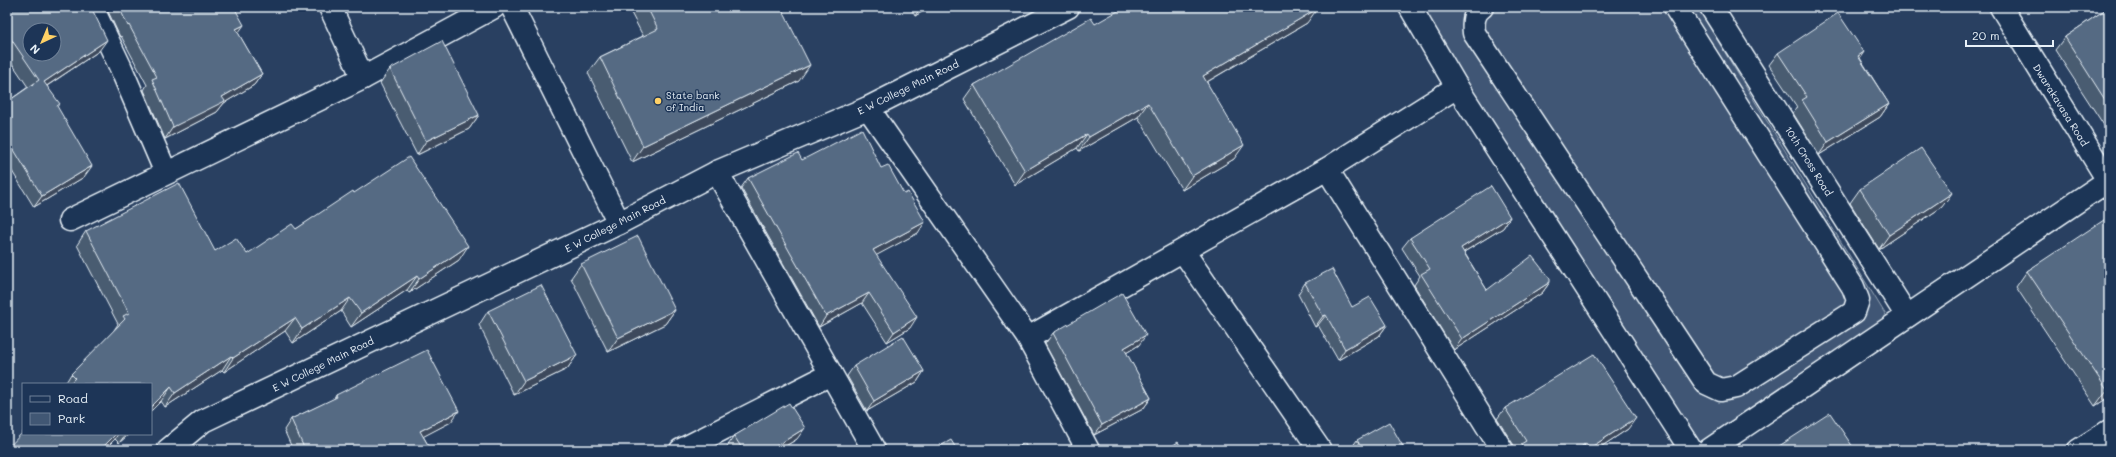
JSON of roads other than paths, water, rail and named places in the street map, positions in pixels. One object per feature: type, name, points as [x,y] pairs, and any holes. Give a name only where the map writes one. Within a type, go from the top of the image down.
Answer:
[{"type":"street","points":[[92,7],[120,66],[166,173]]},
{"type":"street","points":[[330,7],[363,78]]},
{"type":"street","points":[[70,220],[363,78],[494,7]]},
{"type":"street","points":[[512,7],[619,223]]},
{"type":"street","name":"E W College Main Road","points":[[168,450],[203,421],[619,223],[717,172],[868,108],[1068,7]]},
{"type":"street","points":[[1410,7],[1457,87],[1692,450]]},
{"type":"street","points":[[1482,7],[1478,10],[1473,20],[1474,33],[1706,383],[1721,390],[1736,387],[1854,312],[1858,300],[1853,287],[1675,7]]},
{"type":"street","name":"10th Cross Road","points":[[1711,7],[1907,316]]},
{"type":"street","name":"Dwarakavasa Road","points":[[2001,7],[2109,181]]},
{"type":"street","points":[[1028,338],[1327,169],[1457,87]]},
{"type":"street","points":[[868,108],[1028,338],[1088,450]]},
{"type":"street","points":[[1327,169],[1502,450]]},
{"type":"street","points":[[717,172],[874,450]]},
{"type":"street","points":[[1709,450],[2109,181]]},
{"type":"street","points":[[1183,251],[1320,450]]},
{"type":"street","points":[[681,450],[831,374]]},
{"type":"street","points":[[2078,450],[2109,432]]},
{"type":"place","name":"State bank of India","points":[[658,101]]}]
